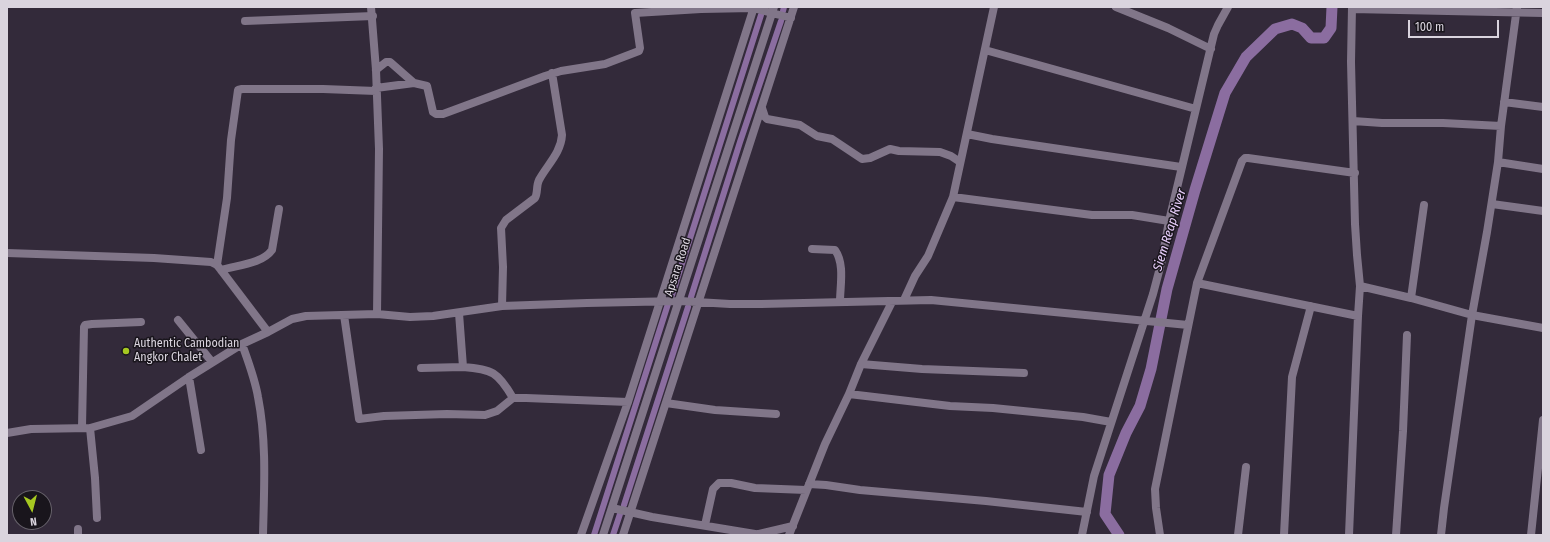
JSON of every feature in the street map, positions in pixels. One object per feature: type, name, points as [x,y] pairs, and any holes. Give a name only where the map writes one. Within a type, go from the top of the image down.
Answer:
[{"type":"street","points":[[371,7],[376,70],[379,149],[377,314]]},
{"type":"street","points":[[219,267],[227,198],[234,110],[238,90],[376,90],[414,83],[427,86],[431,109],[434,113],[439,114],[446,113],[552,73],[605,64],[639,51],[640,48],[635,10],[754,7],[773,10],[791,18]]},
{"type":"street","points":[[581,535],[628,402],[754,7]]},
{"type":"street","points":[[623,535],[794,7]]},
{"type":"street","points":[[904,300],[915,276],[928,256],[953,197],[994,7]]},
{"type":"street","points":[[1116,7],[1168,28],[1211,49]]},
{"type":"street","points":[[1082,535],[1094,476],[1111,422],[1147,320],[1162,260],[1181,167],[1211,49],[1218,25],[1228,7]]},
{"type":"street","points":[[1349,535],[1360,286],[1357,255],[1351,62],[1352,8],[1517,10],[1543,13]]},
{"type":"street","name":"Apsara Road","points":[[603,535],[773,10]]},
{"type":"street","points":[[1441,535],[1472,315],[1492,204],[1517,10]]},
{"type":"street","points":[[245,21],[372,16]]},
{"type":"street","points":[[985,50],[1196,109]]},
{"type":"street","points":[[376,70],[386,62],[390,62],[414,83]]},
{"type":"street","points":[[502,306],[503,268],[501,228],[506,220],[535,198],[539,180],[558,150],[562,140],[552,73]]},
{"type":"street","points":[[1504,102],[1543,107]]},
{"type":"street","points":[[762,108],[764,117],[767,119],[800,125],[817,136],[832,139],[862,159],[870,158],[890,149],[899,151],[940,152],[951,156],[960,162]]},
{"type":"street","points":[[1353,120],[1382,123],[1443,123],[1501,126]]},
{"type":"street","points":[[967,134],[1181,167]]},
{"type":"street","points":[[1160,535],[1155,489],[1185,324],[1197,283],[1243,159],[1248,158],[1355,174]]},
{"type":"street","points":[[1498,162],[1543,169]]},
{"type":"street","points":[[953,197],[1092,215],[1132,215],[1169,221]]},
{"type":"street","points":[[1492,204],[1543,211]]},
{"type":"street","points":[[1411,298],[1424,205]]},
{"type":"street","points":[[219,267],[261,260],[269,255],[272,250],[279,209]]},
{"type":"street","points":[[812,249],[835,250],[838,254],[840,261],[840,302]]},
{"type":"street","points":[[7,253],[205,261],[219,267],[268,332]]},
{"type":"street","points":[[1197,283],[1358,316]]},
{"type":"street","points":[[1360,286],[1472,315],[1543,328]]},
{"type":"street","points":[[7,433],[32,429],[86,428],[132,416],[189,377],[242,344],[292,319],[322,315],[377,314],[410,317],[459,313],[502,306],[680,301],[698,303],[761,304],[931,300],[1185,324]]},
{"type":"street","points":[[789,535],[825,444],[849,394],[861,364],[892,302]]},
{"type":"street","points":[[1284,535],[1292,377],[1311,306]]},
{"type":"street","points":[[459,313],[463,366]]},
{"type":"street","points":[[344,315],[359,419],[384,416],[447,414],[485,416],[498,411],[513,398],[628,402]]},
{"type":"street","points":[[178,320],[212,362]]},
{"type":"street","points":[[97,518],[95,478],[86,428],[84,327],[85,325],[92,324],[141,322]]},
{"type":"street","points":[[1396,535],[1403,431],[1407,335]]},
{"type":"street","points":[[242,344],[258,395],[262,425],[265,461],[263,535]]},
{"type":"street","points":[[861,364],[1024,373]]},
{"type":"street","points":[[421,368],[463,366],[482,368],[494,373],[509,390],[513,398]]},
{"type":"street","points":[[189,377],[201,450]]},
{"type":"street","points":[[849,394],[950,406],[993,408],[1083,417],[1111,422]]},
{"type":"street","points":[[666,403],[709,410],[776,414]]},
{"type":"street","points":[[1531,535],[1543,420]]},
{"type":"street","points":[[1238,535],[1246,467]]},
{"type":"street","points":[[705,525],[713,488],[719,483],[731,483],[755,488],[808,487],[986,501],[1087,512]]},
{"type":"street","points":[[612,508],[652,517],[760,534],[793,526]]},
{"type":"waterway","points":[[783,11],[784,7]]},
{"type":"waterway","name":"Siem Reap River","points":[[1119,535],[1105,514],[1109,475],[1126,433],[1140,406],[1151,369],[1167,289],[1195,190],[1225,93],[1246,57],[1275,29],[1292,24],[1302,28],[1311,38],[1324,38],[1331,28],[1332,7]]},
{"type":"waterway","points":[[672,295],[761,15]]},
{"type":"waterway","points":[[691,297],[740,142],[781,21]]},
{"type":"waterway","points":[[594,535],[668,304]]},
{"type":"waterway","points":[[624,505],[688,307]]},
{"type":"waterway","points":[[613,535],[620,514]]},
{"type":"place","name":"Authentic Cambodian Angkor Chalet","points":[[126,351]]}]
